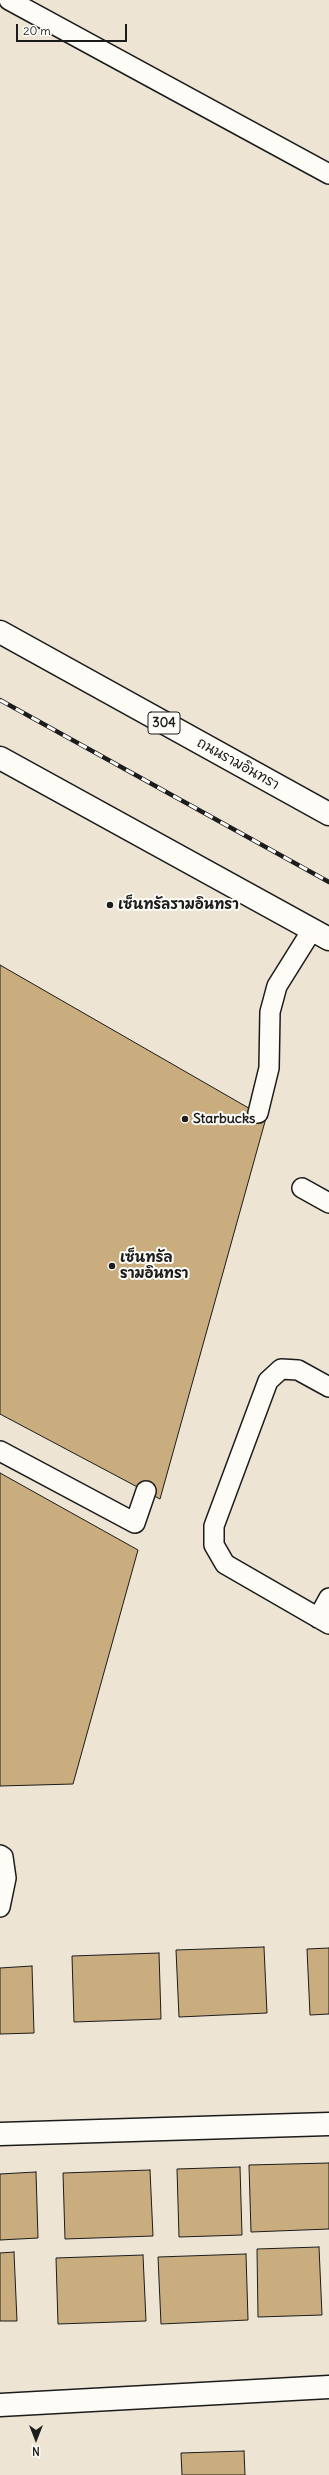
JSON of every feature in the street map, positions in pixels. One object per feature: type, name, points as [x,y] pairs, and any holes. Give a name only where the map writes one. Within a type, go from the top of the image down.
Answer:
[{"type":"main road","name":"ถนนรามอินทรา","points":[[0,632],[329,814]]},
{"type":"main road","points":[[0,758],[320,934]]},
{"type":"main road","points":[[0,2134],[329,2124]]},
{"type":"main road","points":[[0,2405],[329,2387]]},
{"type":"lane","points":[[9,0],[329,174]]},
{"type":"lane","points":[[258,1113],[269,1068],[270,1012],[277,986],[320,934]]},
{"type":"lane","points":[[302,1188],[329,1203]]},
{"type":"lane","points":[[329,1387],[298,1370],[281,1369],[268,1381],[214,1526],[214,1545],[225,1564],[324,1621],[329,1598]]},
{"type":"lane","points":[[0,1451],[135,1523],[146,1491]]},
{"type":"lane","points":[[0,1855],[3,1857],[6,1878],[0,1907]]},
{"type":"building","name":"เซ็นทรัล รามอินทรา","points":[[0,965],[266,1118],[160,1499],[0,1414]]},
{"type":"building","points":[[0,1473],[138,1550],[73,1784],[0,1786]]},
{"type":"building","points":[[264,1947],[267,2013],[179,2017],[176,1950]]},
{"type":"building","points":[[329,1948],[329,2014],[310,2015],[307,1949]]},
{"type":"building","points":[[159,1953],[161,2019],[74,2022],[72,1956]]},
{"type":"building","points":[[32,1966],[34,2033],[0,2034],[0,1968]]},
{"type":"building","points":[[329,2163],[329,2229],[251,2232],[249,2165]]},
{"type":"building","points":[[240,2167],[242,2235],[179,2237],[177,2169]]},
{"type":"building","points":[[150,2170],[153,2236],[65,2239],[63,2173]]},
{"type":"building","points":[[36,2172],[38,2238],[0,2240],[0,2174]]},
{"type":"building","points":[[319,2247],[322,2315],[258,2317],[257,2249]]},
{"type":"building","points":[[14,2252],[17,2321],[0,2321],[0,2253]]},
{"type":"building","points":[[246,2254],[248,2320],[161,2324],[158,2257]]},
{"type":"building","points":[[143,2255],[146,2321],[58,2324],[56,2258]]},
{"type":"building","points":[[244,2451],[245,2475],[182,2475],[181,2453]]},
{"type":"railway","points":[[0,700],[329,882]]},
{"type":"place","name":"เซ็นทรัลรามอินทรา","points":[[110,905]]},
{"type":"place","name":"Starbucks","points":[[185,1119]]},
{"type":"place","name":"เซ็นทรัล รามอินทรา","points":[[112,1266]]}]
